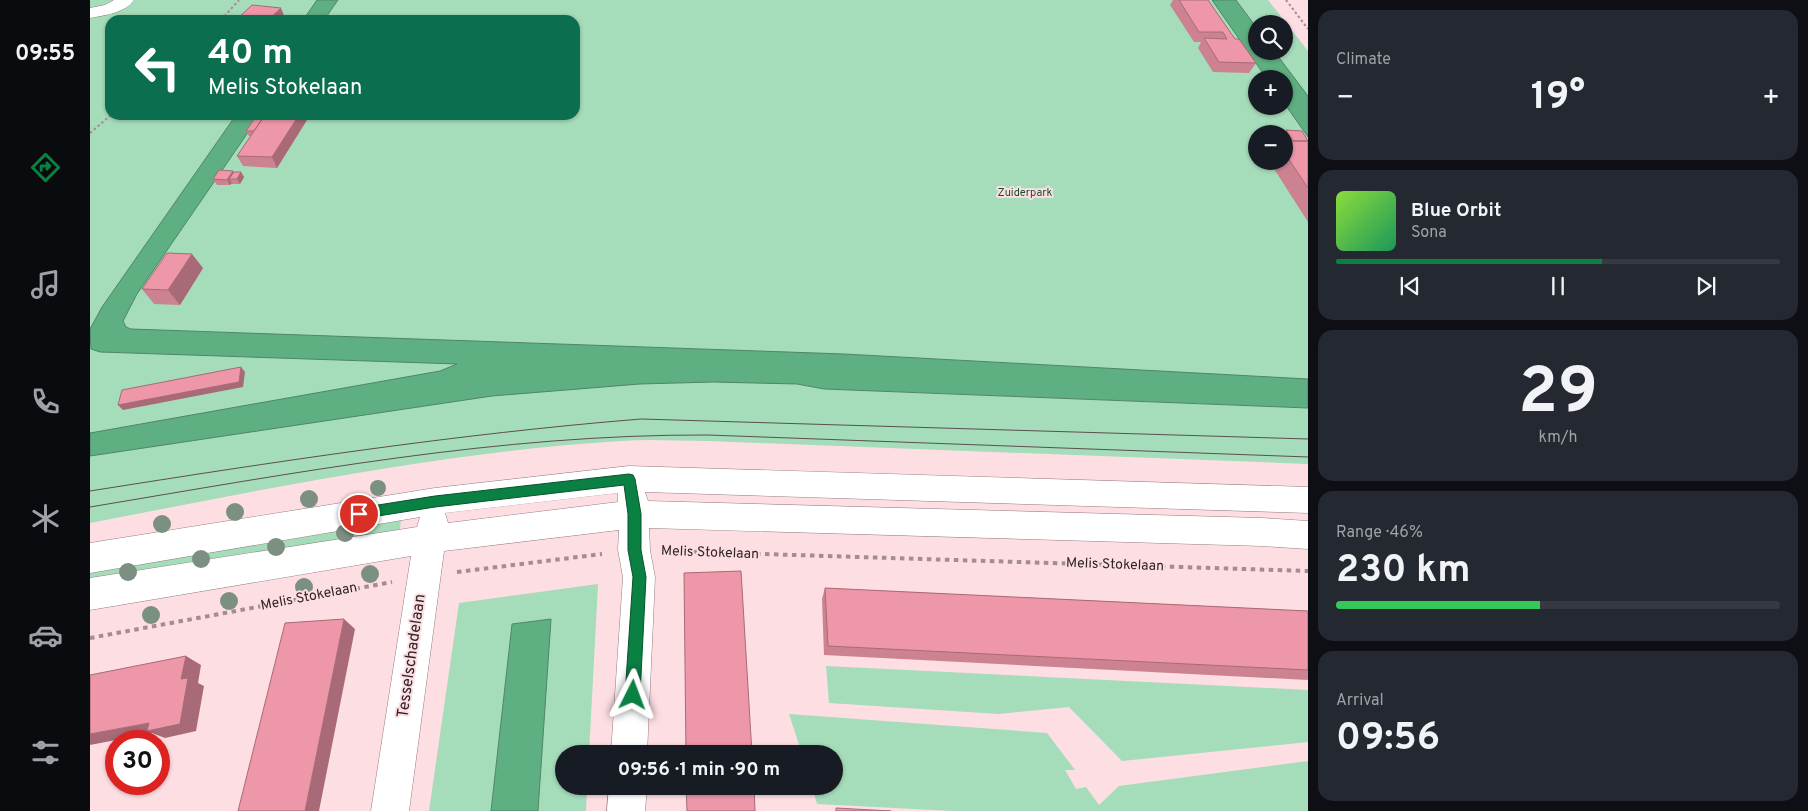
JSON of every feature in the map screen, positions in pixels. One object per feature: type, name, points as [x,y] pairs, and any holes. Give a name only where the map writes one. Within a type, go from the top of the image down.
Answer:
[{"type":"street","points":[[90,13],[110,9],[126,0]]},
{"type":"street","points":[[90,558],[435,501],[629,479],[1308,500]]},
{"type":"street","points":[[629,479],[634,514],[634,550],[639,577],[630,745]]},
{"type":"street","name":"Tesselschadelaan","points":[[390,811],[435,501]]},
{"type":"street","points":[[90,594],[430,538],[634,514],[1262,532],[1308,535]]},
{"type":"street","points":[[626,811],[627,795]]},
{"type":"path","points":[[226,15],[239,0]]},
{"type":"path","points":[[1286,0],[1308,29]]},
{"type":"path","points":[[90,133],[105,120]]},
{"type":"path","name":"Melis Stokelaan","points":[[90,638],[423,576],[634,550],[1308,571]]},
{"type":"green space","name":"Zuiderpark","points":[[90,0],[1268,0],[1280,15],[1248,15],[1248,60],[1293,60],[1293,32],[1308,51],[1308,391],[797,384],[824,389],[1308,408],[1308,464],[708,441],[632,440],[554,446],[354,473],[90,523]]},
{"type":"green space","points":[[399,518],[401,520],[398,532],[90,588],[90,572]]},
{"type":"green space","points":[[598,584],[589,745],[555,745],[555,795],[587,795],[586,811],[538,811],[550,619],[512,624],[491,811],[429,811],[459,603]]},
{"type":"green space","points":[[826,666],[1308,690],[1308,742],[1122,761],[1069,707],[999,714],[829,703]]},
{"type":"green space","points":[[789,714],[1047,733],[1075,770],[1065,770],[1076,789],[1086,787],[1099,805],[1119,786],[1308,761],[1308,811],[954,811],[817,804],[814,795],[843,795],[843,745],[799,745]]},
{"type":"shaded area","points":[[317,0],[338,0],[328,15],[306,15]]},
{"type":"shaded area","points":[[1212,0],[1236,0],[1248,16],[1248,52]]},
{"type":"shaded area","points":[[1254,60],[1281,60],[1288,70],[1261,70]]},
{"type":"shaded area","points":[[1293,76],[1308,96],[1308,137],[1292,115]]},
{"type":"shaded area","points":[[233,120],[257,120],[137,294],[123,321],[126,327],[131,329],[844,354],[1308,379],[1308,408],[824,389],[797,384],[713,382],[640,384],[492,396],[90,456],[90,433],[440,371],[457,364],[100,352],[91,349],[90,329],[102,307]]},
{"type":"shaded area","points":[[551,619],[538,811],[491,811],[512,624]]},
{"type":"building","points":[[1179,0],[1208,0],[1235,39],[1239,39],[1248,52],[1248,60],[1254,60],[1256,63],[1219,62],[1204,38],[1227,39],[1223,32],[1199,32]]},
{"type":"building","points":[[252,5],[281,8],[273,15],[241,15]]},
{"type":"building","points":[[254,120],[262,120],[254,131],[246,131]]},
{"type":"building","points":[[262,120],[296,120],[272,157],[237,156]]},
{"type":"building","points":[[1293,130],[1302,131],[1308,141],[1293,141]]},
{"type":"building","points":[[1293,141],[1308,141],[1308,188],[1293,166]]},
{"type":"building","points":[[219,170],[233,171],[227,180],[213,179]]},
{"type":"building","points":[[234,172],[241,172],[237,179],[229,179]]},
{"type":"building","points":[[167,253],[192,254],[168,290],[142,289]]},
{"type":"building","points":[[241,367],[239,382],[118,405],[122,390]]},
{"type":"building","points":[[741,571],[751,745],[686,745],[684,573]]},
{"type":"building","points":[[825,588],[1308,611],[1308,670],[828,646]]},
{"type":"building","points":[[344,619],[305,811],[238,811],[285,623]]},
{"type":"building","points":[[186,656],[181,679],[188,678],[180,724],[147,730],[149,723],[90,734],[90,675]]},
{"type":"building","points":[[686,795],[754,795],[755,811],[687,811]]},
{"type":"building","points":[[836,808],[891,811],[836,811]]},
{"type":"tram line","points":[[90,491],[296,459],[503,432],[641,419],[1308,439]]},
{"type":"tram line","points":[[90,507],[243,481],[398,458],[475,448],[630,436],[708,435],[1308,457]]},
{"type":"route","points":[[359,514],[435,501],[629,479],[634,514],[634,550],[639,577],[633,695]]}]
